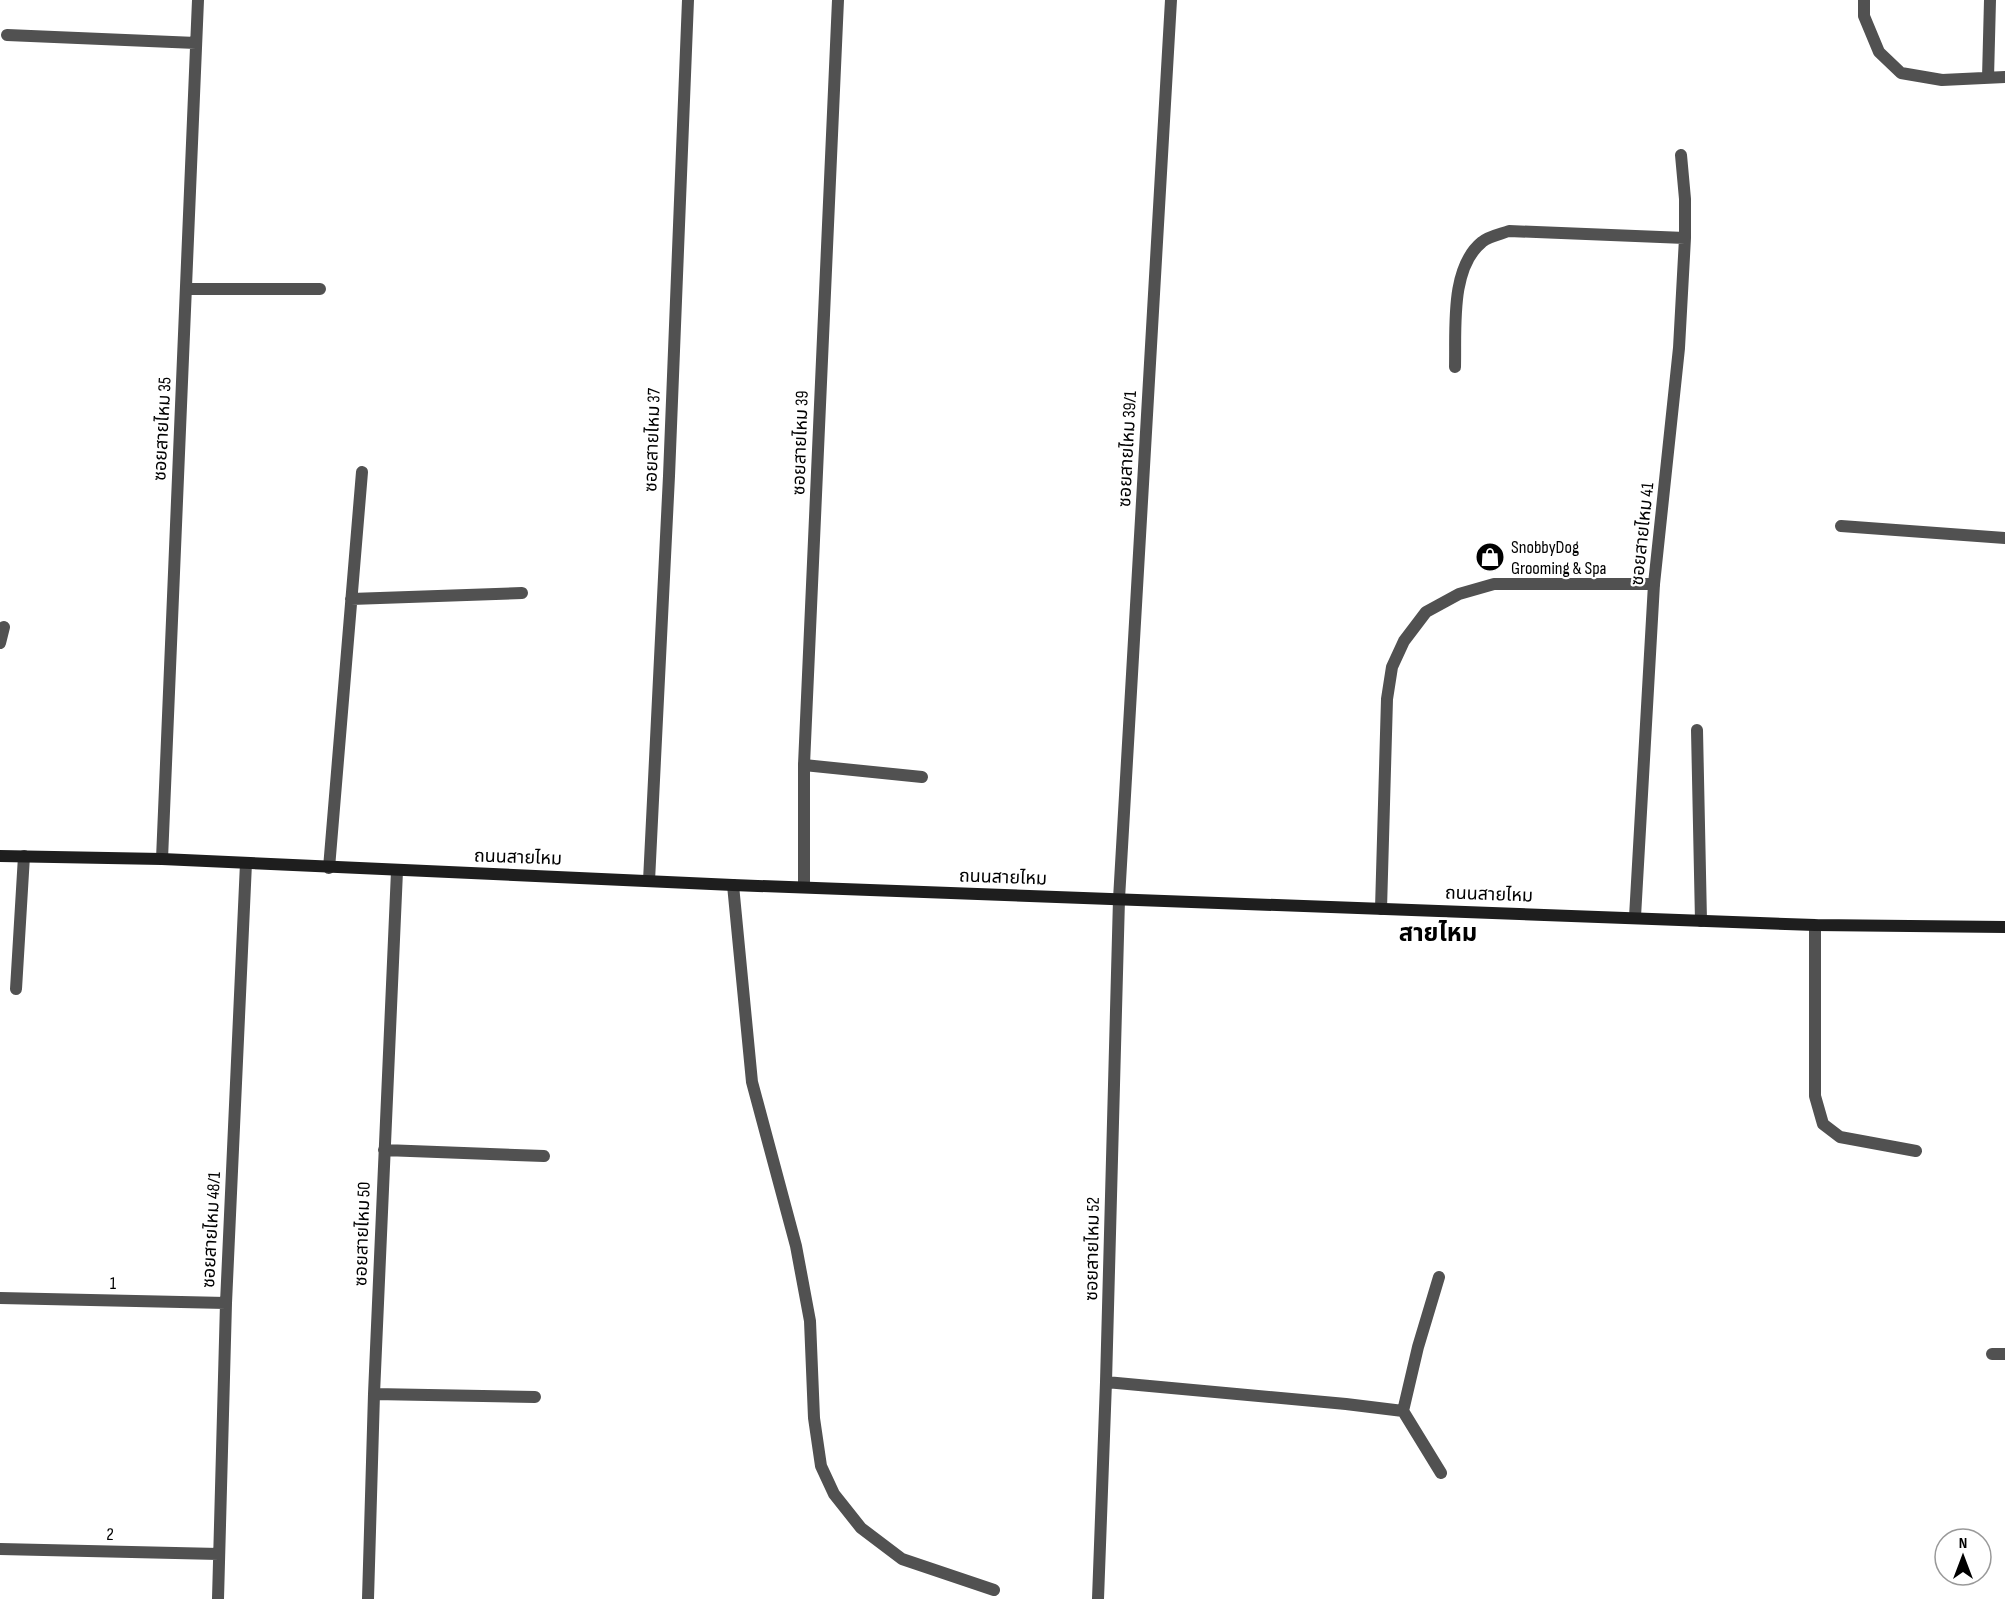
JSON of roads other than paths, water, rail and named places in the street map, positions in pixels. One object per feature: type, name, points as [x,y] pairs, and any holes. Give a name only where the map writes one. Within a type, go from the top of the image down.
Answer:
[{"type":"main road","name":"ถนนสายไหม","points":[[0,856],[162,859],[733,885],[1701,921],[2005,927]]},
{"type":"street","name":"ซอยสายไหม 35","points":[[162,859],[198,0]]},
{"type":"street","name":"ซอยสายไหม 37","points":[[649,881],[669,476],[688,0]]},
{"type":"street","name":"ซอยสายไหม 39","points":[[804,887],[804,765],[838,0]]},
{"type":"street","name":"ซอยสายไหม 39/1","points":[[1119,899],[1171,0]]},
{"type":"street","points":[[1864,0],[1864,16],[1879,52],[1901,73],[1942,80],[2005,78]]},
{"type":"street","points":[[1988,78],[1990,0]]},
{"type":"street","points":[[7,34],[196,43]]},
{"type":"street","name":"ซอยสายไหม 41","points":[[1635,917],[1654,584],[1676,384],[1684,238],[1681,156]]},
{"type":"street","points":[[1455,366],[1458,286],[1466,262],[1483,241],[1509,231],[1684,238]]},
{"type":"street","points":[[186,289],[320,289]]},
{"type":"street","points":[[329,868],[362,472]]},
{"type":"street","points":[[1841,526],[2005,538]]},
{"type":"street","points":[[1381,909],[1386,699],[1392,667],[1404,641],[1426,612],[1459,594],[1494,584],[1654,584]]},
{"type":"street","points":[[351,599],[522,593]]},
{"type":"street","points":[[0,643],[4,627]]},
{"type":"street","points":[[1697,730],[1701,921]]},
{"type":"street","points":[[804,765],[922,777]]},
{"type":"street","points":[[16,989],[24,856]]},
{"type":"street","name":"ซอยสายไหม 48/1","points":[[218,1599],[226,1303],[246,863]]},
{"type":"street","name":"ซอยสายไหม 50","points":[[368,1599],[374,1394],[397,871]]},
{"type":"street","points":[[733,885],[752,1082],[796,1246],[810,1321],[814,1418],[821,1466],[834,1494],[861,1528],[902,1559],[994,1590]]},
{"type":"street","name":"ซอยสายไหม 52","points":[[1098,1599],[1119,899]]},
{"type":"street","points":[[1815,925],[1815,1096],[1823,1124],[1840,1137],[1916,1152]]},
{"type":"street","points":[[384,1150],[544,1155]]},
{"type":"street","points":[[1439,1277],[1418,1347],[1403,1411],[1441,1473]]},
{"type":"street","name":"1","points":[[0,1298],[226,1303]]},
{"type":"street","points":[[1106,1382],[1403,1411]]},
{"type":"street","points":[[374,1394],[535,1397]]},
{"type":"street","name":"2","points":[[0,1549],[219,1554]]},
{"type":"place","name":"SnobbyDog Grooming & Spa","points":[[1490,557]]},
{"type":"district","name":"สายไหม","points":[[1438,933]]}]
